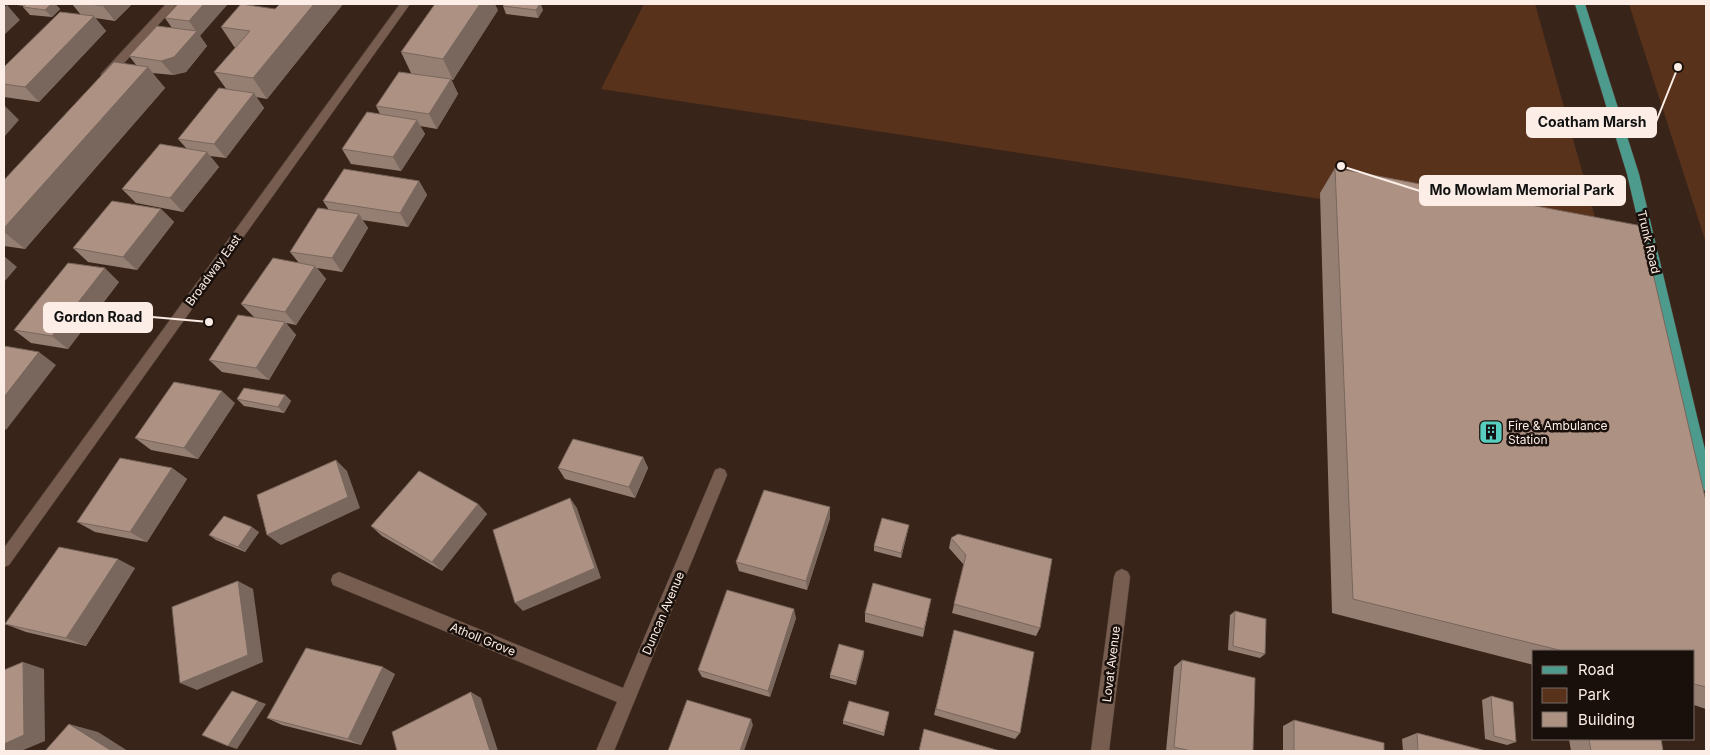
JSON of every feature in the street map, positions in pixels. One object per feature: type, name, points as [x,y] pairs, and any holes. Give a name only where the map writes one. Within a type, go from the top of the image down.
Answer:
[{"type":"main road","name":"Trunk Road","points":[[1580,4],[1632,174],[1706,484]]},
{"type":"street","points":[[98,84],[172,4]]},
{"type":"street","name":"Broadway East","points":[[4,560],[405,4]]},
{"type":"street","name":"Duncan Avenue","points":[[605,751],[720,475]]},
{"type":"street","name":"Lovat Avenue","points":[[1100,751],[1122,577]]},
{"type":"street","name":"Atholl Grove","points":[[339,580],[627,698]]},
{"type":"green space","points":[[644,4],[1535,4],[1602,242],[601,89]]},
{"type":"green space","points":[[1629,4],[1706,4],[1706,243]]},
{"type":"building","points":[[26,4],[51,4],[45,10],[23,7]]},
{"type":"building","points":[[178,4],[204,4],[189,21],[165,18]]},
{"type":"building","points":[[241,4],[275,9],[280,4],[314,4],[253,78],[214,72],[250,31],[221,27]]},
{"type":"building","points":[[435,4],[480,4],[443,59],[401,52]]},
{"type":"building","points":[[505,4],[540,4],[536,10],[503,6]]},
{"type":"building","points":[[60,12],[94,16],[25,87],[4,84],[4,67]]},
{"type":"building","points":[[157,26],[197,31],[174,57],[161,61],[129,56]]},
{"type":"building","points":[[114,62],[148,67],[4,228],[4,180]]},
{"type":"building","points":[[399,72],[451,79],[429,114],[376,106]]},
{"type":"building","points":[[219,88],[254,93],[214,144],[178,139]]},
{"type":"building","points":[[367,112],[417,120],[393,157],[342,149]]},
{"type":"building","points":[[160,144],[207,152],[170,198],[122,189]]},
{"type":"building","name":"Fire & Ambulance Station","points":[[1335,168],[1642,226],[1706,501],[1706,687],[1695,684],[1695,650],[1559,650],[1353,599]]},
{"type":"building","points":[[344,169],[419,181],[400,213],[323,201]]},
{"type":"building","points":[[112,201],[161,209],[123,257],[73,248]]},
{"type":"building","points":[[318,208],[359,214],[332,258],[290,252]]},
{"type":"building","points":[[273,258],[315,266],[285,312],[241,304]]},
{"type":"building","points":[[68,263],[105,268],[52,336],[14,330]]},
{"type":"building","points":[[238,315],[285,322],[256,368],[209,360]]},
{"type":"building","points":[[4,346],[39,352],[4,397]]},
{"type":"building","points":[[174,382],[222,391],[184,448],[135,438]]},
{"type":"building","points":[[244,388],[285,395],[278,407],[237,399]]},
{"type":"building","points":[[573,439],[643,457],[629,487],[558,468]]},
{"type":"building","points":[[120,458],[172,468],[130,532],[77,522]]},
{"type":"building","points":[[336,460],[348,497],[267,535],[257,495]]},
{"type":"building","points":[[419,471],[478,504],[432,562],[371,526]]},
{"type":"building","points":[[764,490],[830,507],[806,581],[736,562]]},
{"type":"building","points":[[570,498],[595,568],[515,603],[493,530]]},
{"type":"building","points":[[224,516],[252,527],[238,547],[209,535]]},
{"type":"building","points":[[882,518],[909,525],[901,553],[874,546]]},
{"type":"building","points":[[958,534],[1052,559],[1040,628],[954,604],[966,555],[951,538]]},
{"type":"building","points":[[59,547],[118,559],[66,638],[5,624]]},
{"type":"building","points":[[238,581],[248,655],[180,683],[172,607]]},
{"type":"building","points":[[873,583],[931,599],[924,629],[865,613]]},
{"type":"building","points":[[727,590],[794,609],[768,691],[698,670]]},
{"type":"building","points":[[1235,611],[1266,619],[1265,654],[1233,646]]},
{"type":"building","points":[[954,630],[1034,652],[1020,733],[936,709]]},
{"type":"building","points":[[839,644],[864,651],[856,682],[830,675]]},
{"type":"building","points":[[306,648],[383,667],[348,739],[267,718]]},
{"type":"building","points":[[1182,660],[1255,678],[1253,751],[1191,751],[1174,747]]},
{"type":"building","points":[[23,662],[24,735],[4,744],[4,670]]},
{"type":"building","points":[[232,691],[258,701],[228,746],[202,735]]},
{"type":"building","points":[[471,692],[490,751],[397,751],[392,732]]},
{"type":"building","points":[[1491,696],[1513,702],[1516,742],[1494,736]]},
{"type":"building","points":[[687,700],[751,719],[740,751],[668,751]]},
{"type":"building","points":[[849,701],[889,712],[884,733],[843,721]]},
{"type":"building","points":[[1294,720],[1384,743],[1384,751],[1294,751]]},
{"type":"building","points":[[69,724],[112,751],[45,751]]},
{"type":"building","points":[[924,729],[1000,751],[919,751]]},
{"type":"building","points":[[1417,733],[1486,751],[1418,751]]},
{"type":"building","points":[[1589,740],[1661,740],[1663,751],[1591,751]]},
{"type":"place","name":"Coatham Marsh","points":[[1678,67]]},
{"type":"place","name":"Mo Mowlam Memorial Park","points":[[1341,166]]},
{"type":"place","name":"Gordon Road","points":[[209,322]]},
{"type":"place","name":"Fire & Ambulance Station","points":[[1491,432]]}]
